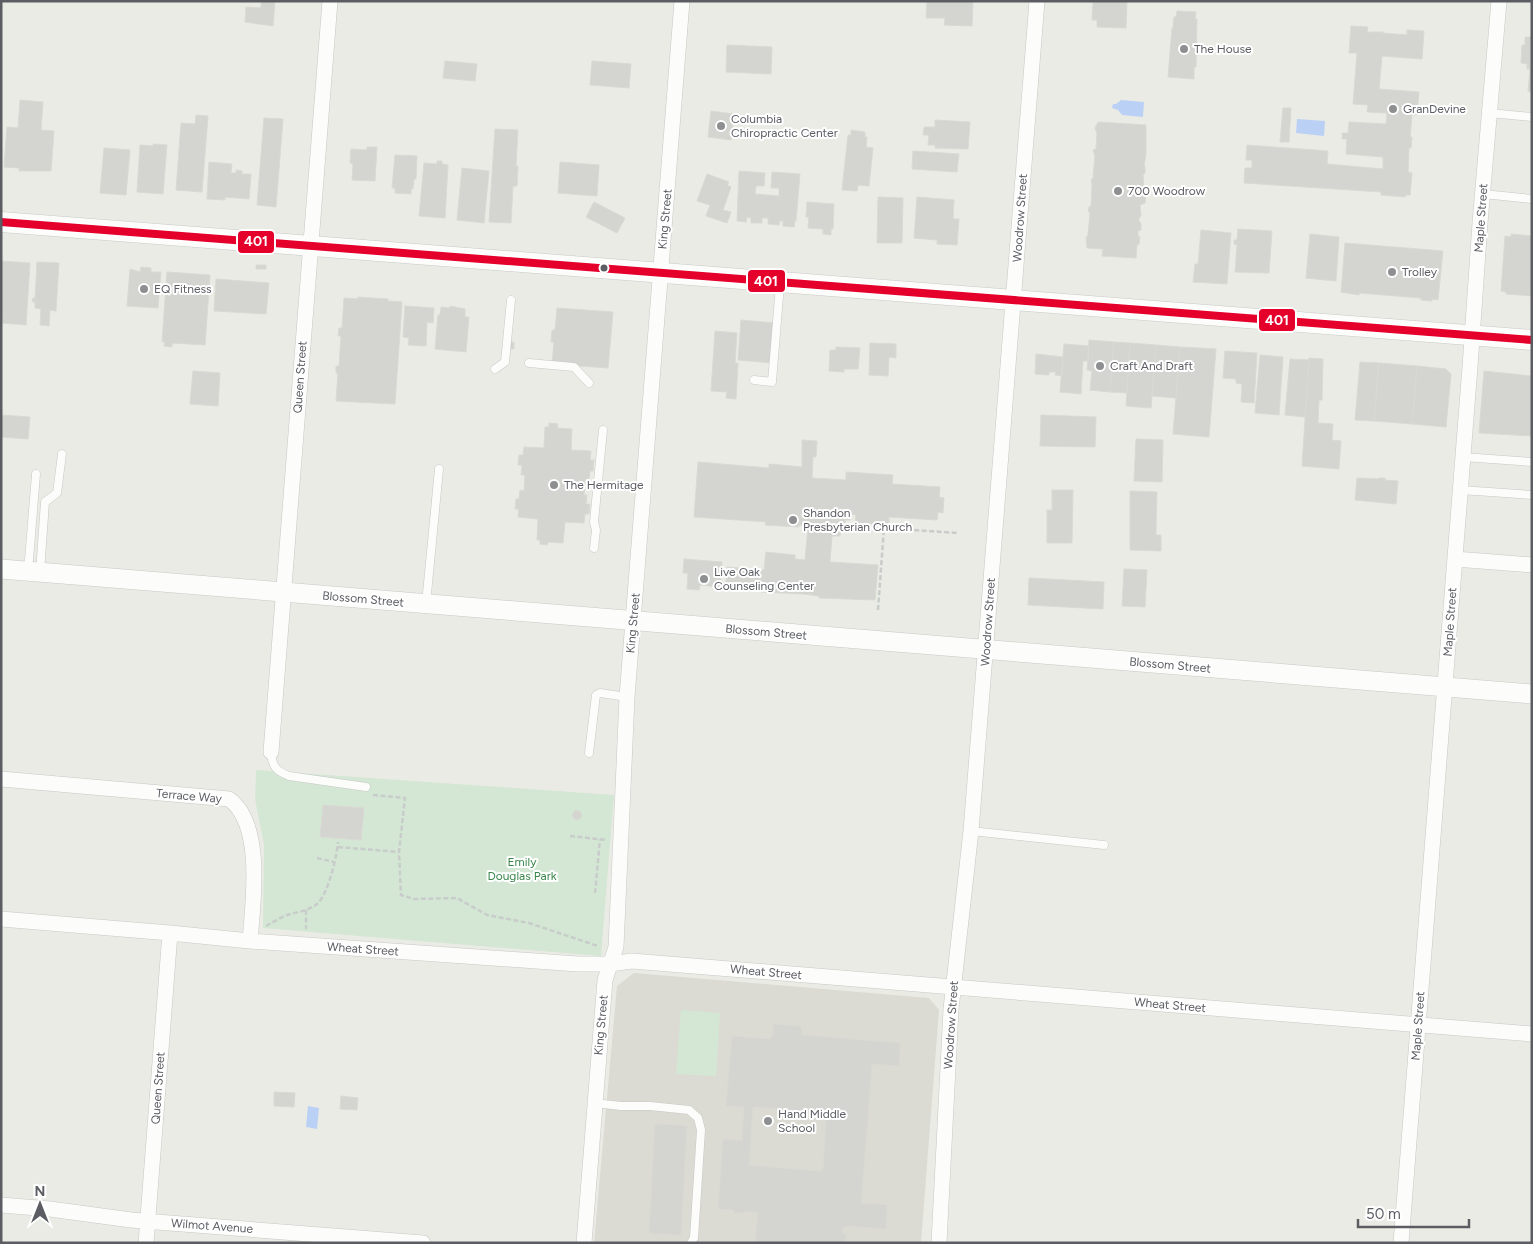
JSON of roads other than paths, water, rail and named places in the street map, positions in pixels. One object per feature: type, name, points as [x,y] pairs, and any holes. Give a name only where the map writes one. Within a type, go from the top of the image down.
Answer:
[{"type":"main road","points":[[1,222],[1532,340]]},
{"type":"street","name":"Queen Street","points":[[271,752],[330,1]]},
{"type":"street","name":"King Street","points":[[584,1243],[605,980],[616,947],[627,697],[682,1]]},
{"type":"street","name":"Woodrow Street","points":[[939,1243],[953,988],[972,832],[1037,1]]},
{"type":"street","name":"Maple Street","points":[[1401,1243],[1499,1]]},
{"type":"street","points":[[1455,559],[1532,565]]},
{"type":"street","name":"Blossom Street","points":[[1,569],[1532,694]]},
{"type":"street","name":"Terrace Way","points":[[1,779],[229,799],[241,810],[251,843],[254,878],[250,941]]},
{"type":"street","name":"Wheat Street","points":[[1,919],[250,941],[568,964],[610,964],[632,961],[1532,1034]]},
{"type":"street","name":"Queen Street","points":[[146,1243],[170,933]]},
{"type":"street","name":"Wilmot Avenue","points":[[1,1205],[148,1221],[423,1243]]},
{"type":"lane","points":[[1490,113],[1532,117]]},
{"type":"lane","points":[[1483,194],[1532,199]]},
{"type":"lane","points":[[754,380],[772,382],[780,282]]},
{"type":"lane","points":[[495,369],[505,362],[511,300]]},
{"type":"lane","points":[[529,363],[574,367],[589,383]]},
{"type":"lane","points":[[594,548],[596,530],[594,522],[603,430]]},
{"type":"lane","points":[[33,572],[45,502],[57,493],[62,454]]},
{"type":"lane","points":[[1463,457],[1532,462]]},
{"type":"lane","points":[[426,604],[439,469]]},
{"type":"lane","points":[[33,572],[29,560],[36,474]]},
{"type":"lane","points":[[1461,490],[1532,495]]},
{"type":"lane","points":[[589,753],[596,695],[600,693],[627,697]]},
{"type":"lane","points":[[271,752],[274,767],[289,776],[366,787]]},
{"type":"lane","points":[[972,832],[1104,845]]},
{"type":"lane","points":[[594,1102],[621,1106],[650,1106],[689,1110],[698,1118],[701,1130],[700,1150],[694,1238],[691,1243]]},
{"type":"water","points":[[1121,100],[1144,102],[1143,117],[1122,115],[1118,110],[1112,108],[1113,104]]},
{"type":"water","points":[[1297,119],[1325,121],[1324,136],[1296,133]]},
{"type":"water","points":[[308,1106],[319,1108],[317,1129],[306,1127]]},
{"type":"place","name":"The House","points":[[1184,49]]},
{"type":"place","name":"GranDevine","points":[[1393,109]]},
{"type":"place","name":"Columbia Chiropractic Center","points":[[721,126]]},
{"type":"place","name":"700 Woodrow","points":[[1118,191]]},
{"type":"place","name":"Trolley","points":[[1392,272]]},
{"type":"place","name":"EQ Fitness","points":[[144,289]]},
{"type":"place","name":"Craft And Draft","points":[[1100,366]]},
{"type":"place","name":"The Hermitage","points":[[554,485]]},
{"type":"place","name":"Shandon Presbyterian Church","points":[[793,520]]},
{"type":"place","name":"Live Oak Counseling Center","points":[[704,579]]},
{"type":"place","name":"Hand Middle School","points":[[768,1121]]},
{"type":"park label","name":"Emily Douglas Park","points":[[522,869]]}]
